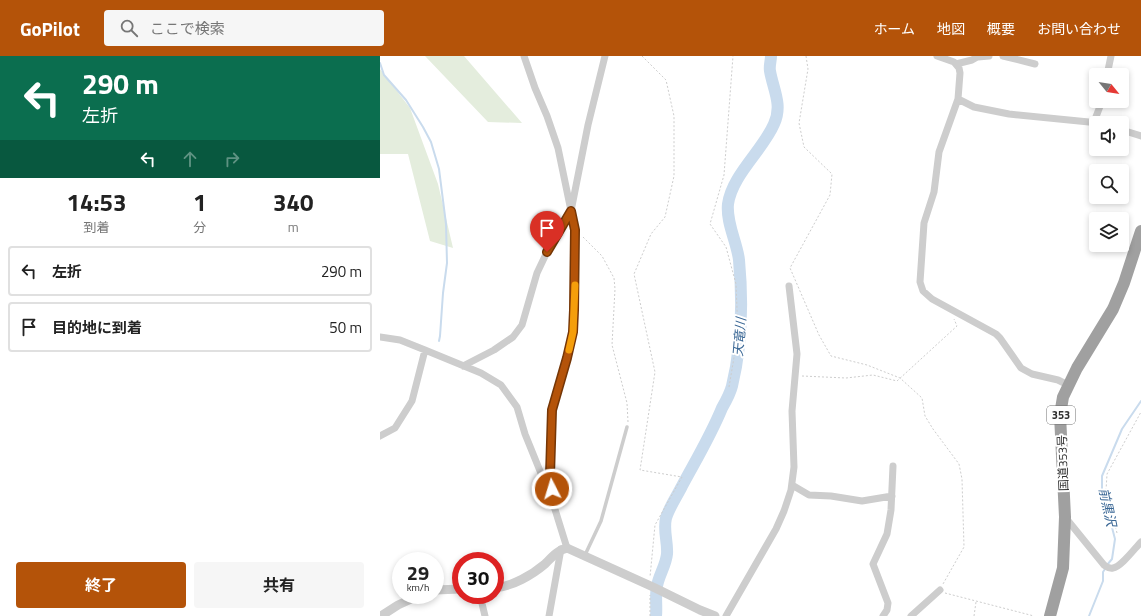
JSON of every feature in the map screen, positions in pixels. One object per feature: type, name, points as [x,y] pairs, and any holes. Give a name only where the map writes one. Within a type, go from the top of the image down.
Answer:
[{"type":"highway","name":"国道353号","points":[[1050,616],[1063,568],[1065,516],[1060,414],[1063,398],[1068,385],[1113,309],[1124,283],[1141,231]]},
{"type":"street","points":[[524,56],[558,148],[575,230],[573,332],[552,410],[550,475],[554,503],[564,549],[549,616]]},
{"type":"street","points":[[462,366],[494,350],[513,337],[522,325],[538,273],[547,252],[571,211],[588,125],[605,56]]},
{"type":"street","points":[[937,56],[960,63],[979,57],[988,56]]},
{"type":"street","points":[[968,56],[960,63],[958,99],[939,152],[934,192],[924,223],[923,256],[920,276],[921,286],[923,291],[932,299],[996,334],[1021,368],[1032,374],[1058,380],[1068,385]]},
{"type":"street","points":[[1003,56],[1035,64]]},
{"type":"street","points":[[1108,68],[1111,56]]},
{"type":"street","points":[[958,99],[965,104],[1009,114],[1089,121]]},
{"type":"street","points":[[1129,132],[1141,136]]},
{"type":"street","points":[[726,616],[776,529],[784,511],[792,485],[794,466],[792,411],[797,354],[789,286]]},
{"type":"street","points":[[380,337],[400,340],[481,373],[501,385],[517,407],[525,434],[554,503]]},
{"type":"street","points":[[380,436],[395,428],[412,401],[425,350]]},
{"type":"street","points":[[883,616],[887,610],[888,603],[873,564],[887,534],[891,510],[893,466]]},
{"type":"street","points":[[792,485],[809,495],[831,496],[862,501],[892,496]]},
{"type":"street","points":[[1065,516],[1081,538],[1106,567],[1114,568],[1141,542]]},
{"type":"street","points":[[564,549],[584,556],[715,616]]},
{"type":"street","points":[[504,585],[519,581],[544,565],[564,549]]},
{"type":"street","points":[[911,616],[940,590]]},
{"type":"street","points":[[381,616],[400,604]]},
{"type":"street","points":[[482,604],[485,616]]},
{"type":"lane","points":[[584,556],[601,521],[627,427]]},
{"type":"path","points":[[642,56],[666,80],[674,116],[674,176],[665,217],[651,234],[634,274],[655,372],[640,470],[682,477],[655,525],[650,616]]},
{"type":"path","points":[[729,387],[738,334],[736,284],[726,247],[710,224],[724,175],[733,56]]},
{"type":"path","points":[[806,56],[808,69],[799,123],[804,147],[832,174],[830,195],[790,268],[818,336],[831,356],[867,365],[900,378],[922,398],[926,416],[933,429],[959,464],[962,479],[964,547],[940,590],[948,595],[1034,616]]},
{"type":"path","points":[[575,230],[602,256],[614,278],[615,289],[612,345],[628,409],[627,427]]},
{"type":"path","points":[[794,376],[846,378],[873,375],[896,381],[957,326],[954,318]]},
{"type":"path","points":[[1117,533],[1106,491],[1107,474],[1141,412]]},
{"type":"path","points":[[974,616],[976,602]]},
{"type":"green space","points":[[425,56],[464,56],[522,123],[488,122]]},
{"type":"green space","points":[[380,69],[410,108],[438,184],[453,248],[430,241],[408,154],[380,154]]},
{"type":"waterway","name":"天竜川","points":[[656,616],[657,586],[667,554],[665,527],[666,518],[708,438],[732,386],[740,339],[741,292],[738,253],[730,225],[728,204],[735,183],[769,134],[777,117],[778,110],[770,69],[771,56]]},
{"type":"waterway","points":[[380,63],[384,75],[406,100],[423,127],[431,142],[439,169],[446,224],[447,263],[439,341]]},
{"type":"waterway","name":"前黒沢","points":[[1107,565],[1112,559],[1115,539],[1102,489],[1102,476],[1122,429],[1141,401]]},
{"type":"waterway","name":"前黒沢","points":[[1089,616],[1103,581],[1103,572],[1105,569]]},
{"type":"slow traffic","points":[[569,350],[573,332],[575,285]]},
{"type":"route","points":[[547,252],[571,211],[575,230],[573,332],[552,410],[550,475],[552,489]]}]
